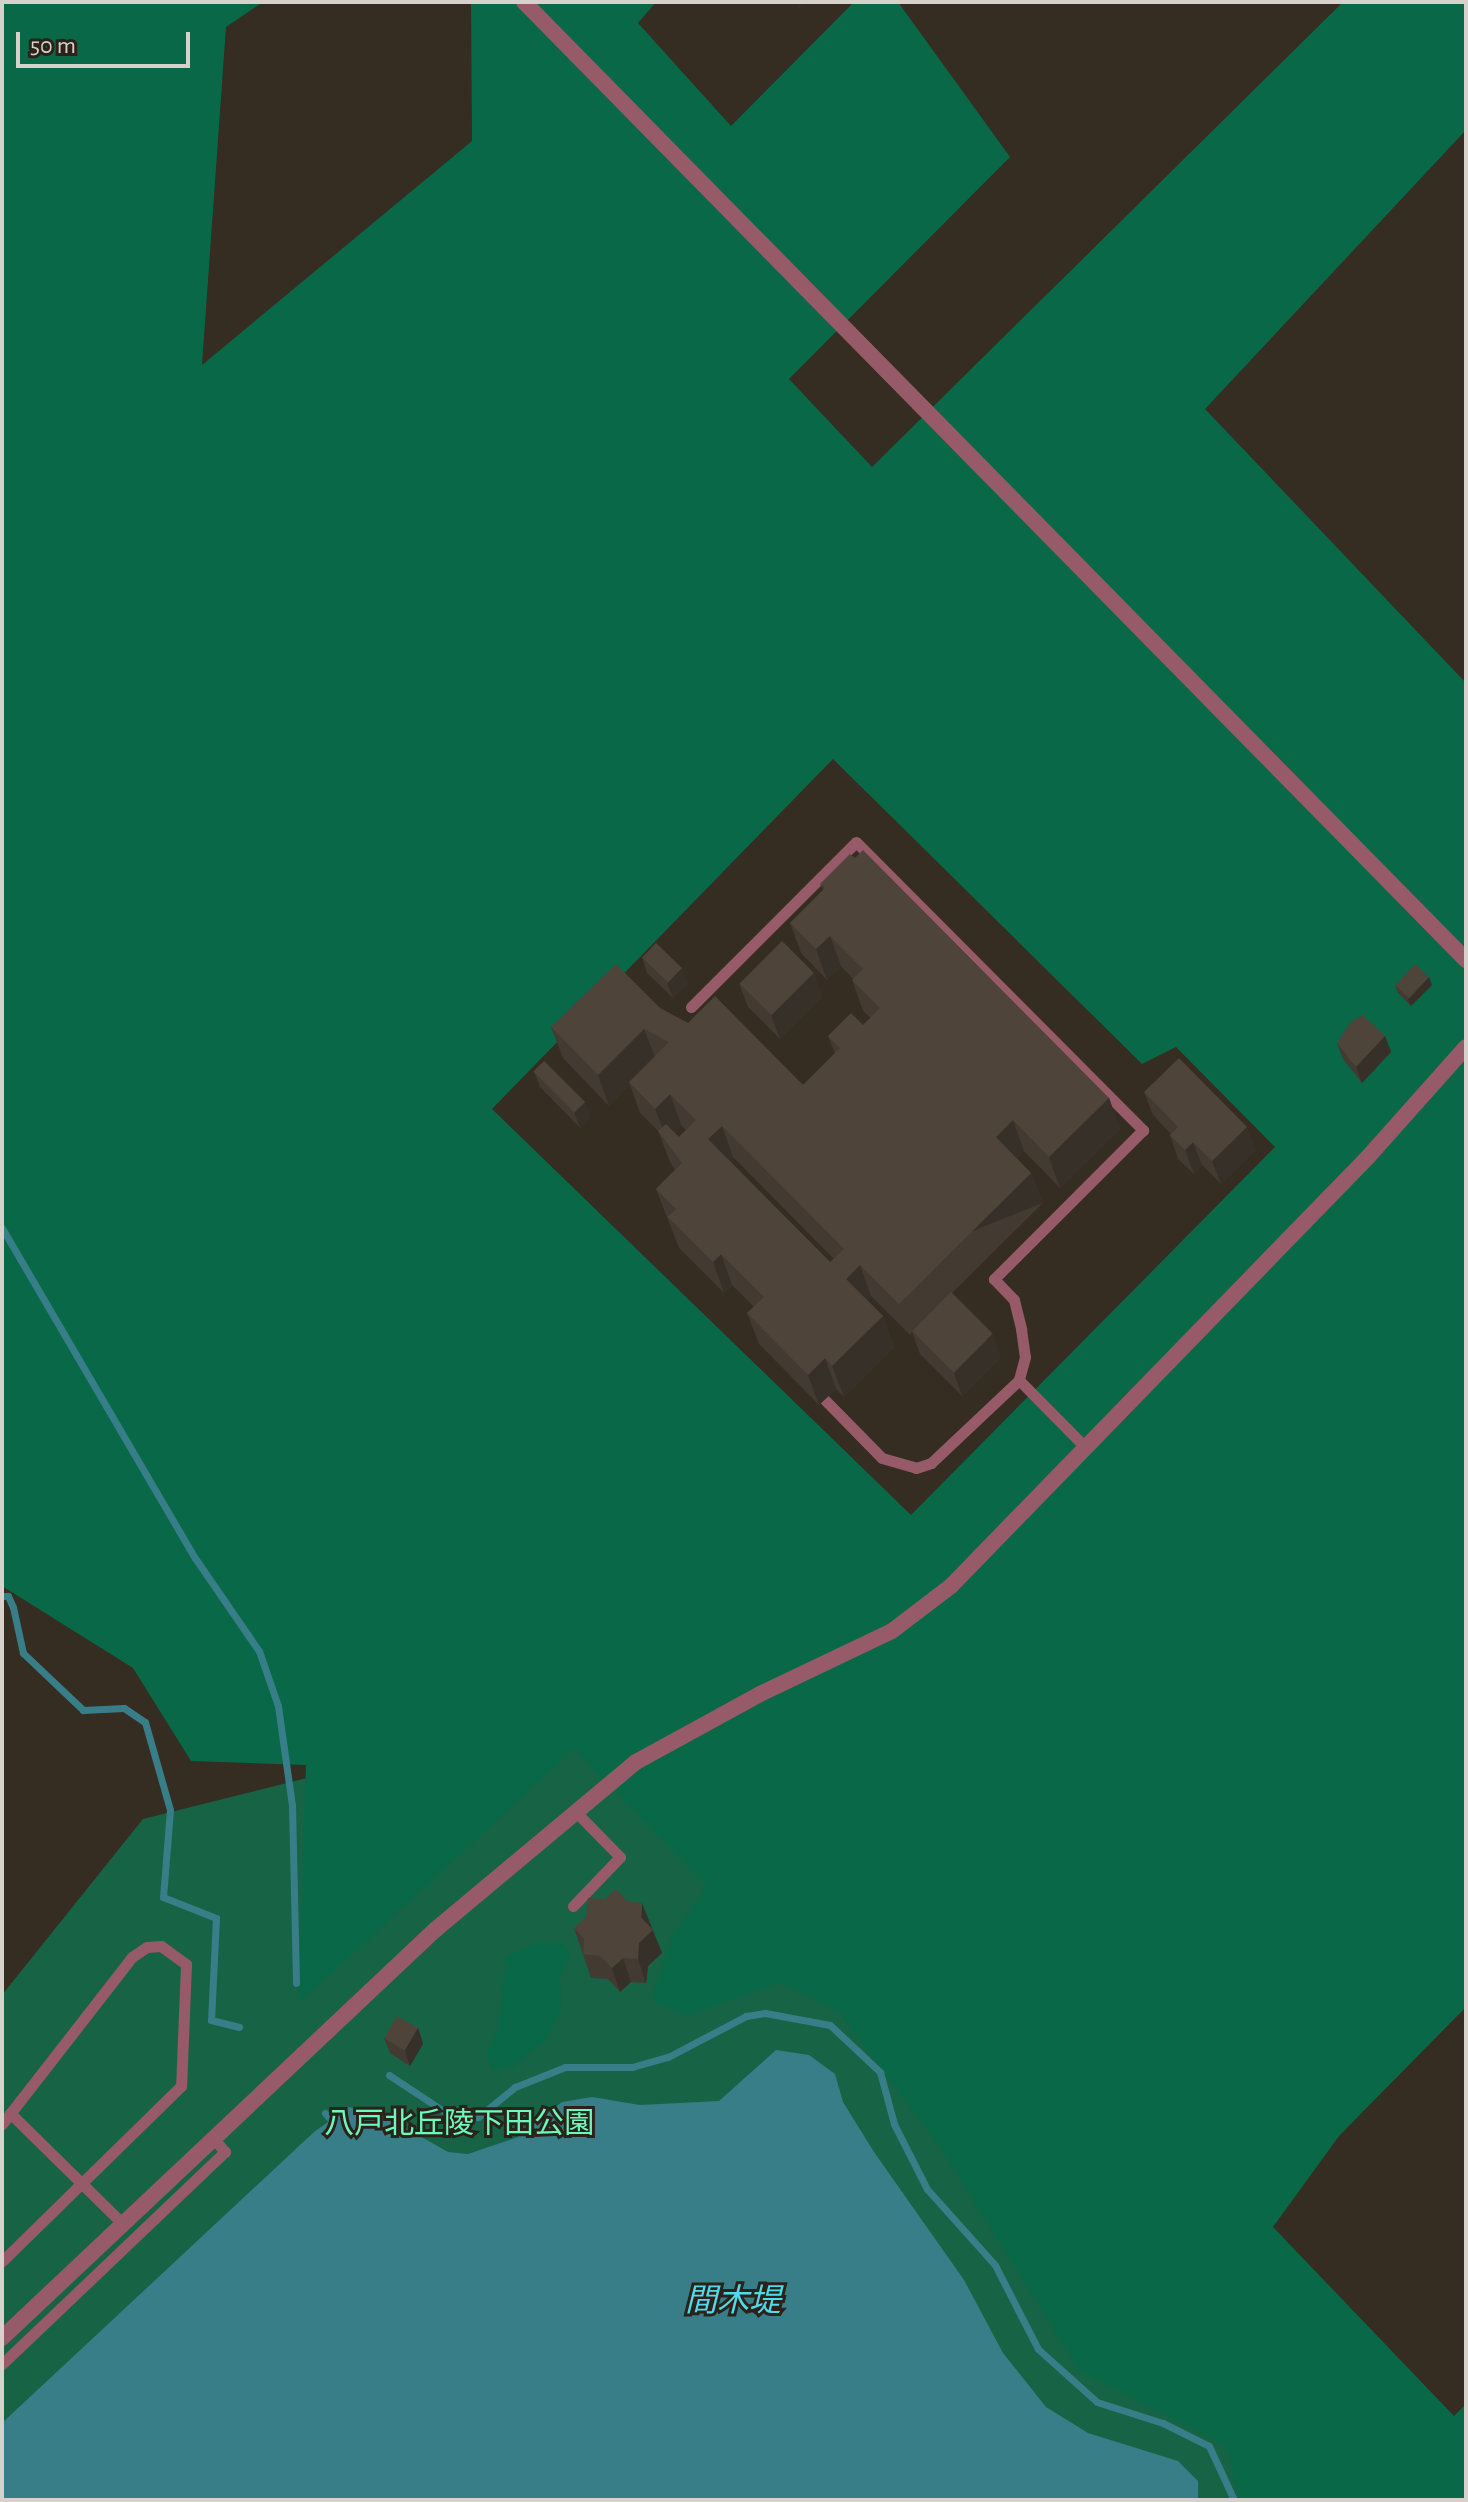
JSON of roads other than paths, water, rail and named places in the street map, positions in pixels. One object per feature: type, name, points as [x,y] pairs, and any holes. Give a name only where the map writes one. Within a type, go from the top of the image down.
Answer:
[{"type":"street","points":[[524,2],[1466,960]]},
{"type":"street","points":[[2,2338],[435,1930],[636,1762],[760,1694],[892,1631],[951,1586],[1368,1157],[1466,1047]]},
{"type":"lane","points":[[691,1007],[856,842],[1143,1130],[994,1279],[1014,1300],[1025,1357],[1019,1380],[931,1463],[916,1468],[882,1458],[825,1400]]},
{"type":"lane","points":[[1019,1380],[1086,1448]]},
{"type":"lane","points":[[573,1906],[620,1857],[576,1812]]},
{"type":"lane","points":[[2,2124],[132,1957],[147,1947],[161,1946],[186,1964],[181,2086],[2,2261]]},
{"type":"lane","points":[[10,2113],[123,2224]]},
{"type":"lane","points":[[2,2364],[225,2152],[214,2139]]},
{"type":"water","name":"間木堤","points":[[776,2050],[809,2055],[835,2074],[843,2102],[874,2152],[964,2280],[1003,2353],[1046,2407],[1088,2433],[1178,2461],[1198,2481],[1198,2500],[2,2500],[2,2423],[314,2132],[349,2107],[381,2114],[448,2152],[468,2154],[518,2137],[562,2102],[592,2097],[640,2105],[719,2101]]},
{"type":"waterway","points":[[2,1228],[195,1558],[259,1651],[278,1706],[292,1805],[296,1983]]},
{"type":"waterway","points":[[2,1596],[8,1596],[13,1607],[23,1653],[83,1710],[124,1708],[145,1722],[170,1810],[163,1897],[216,1918],[211,2020],[239,2027]]},
{"type":"waterway","points":[[389,2075],[448,2114],[478,2117],[515,2087],[565,2067],[632,2067],[668,2057],[746,2016],[765,2013],[830,2025],[880,2072],[894,2124],[927,2189],[995,2265],[1038,2349],[1097,2402],[1163,2423],[1209,2446],[1234,2500]]},
{"type":"waterway","points":[[325,2113],[337,2127]]},
{"type":"park label","name":"八戸北丘陵下田公園","points":[[459,2124]]}]
